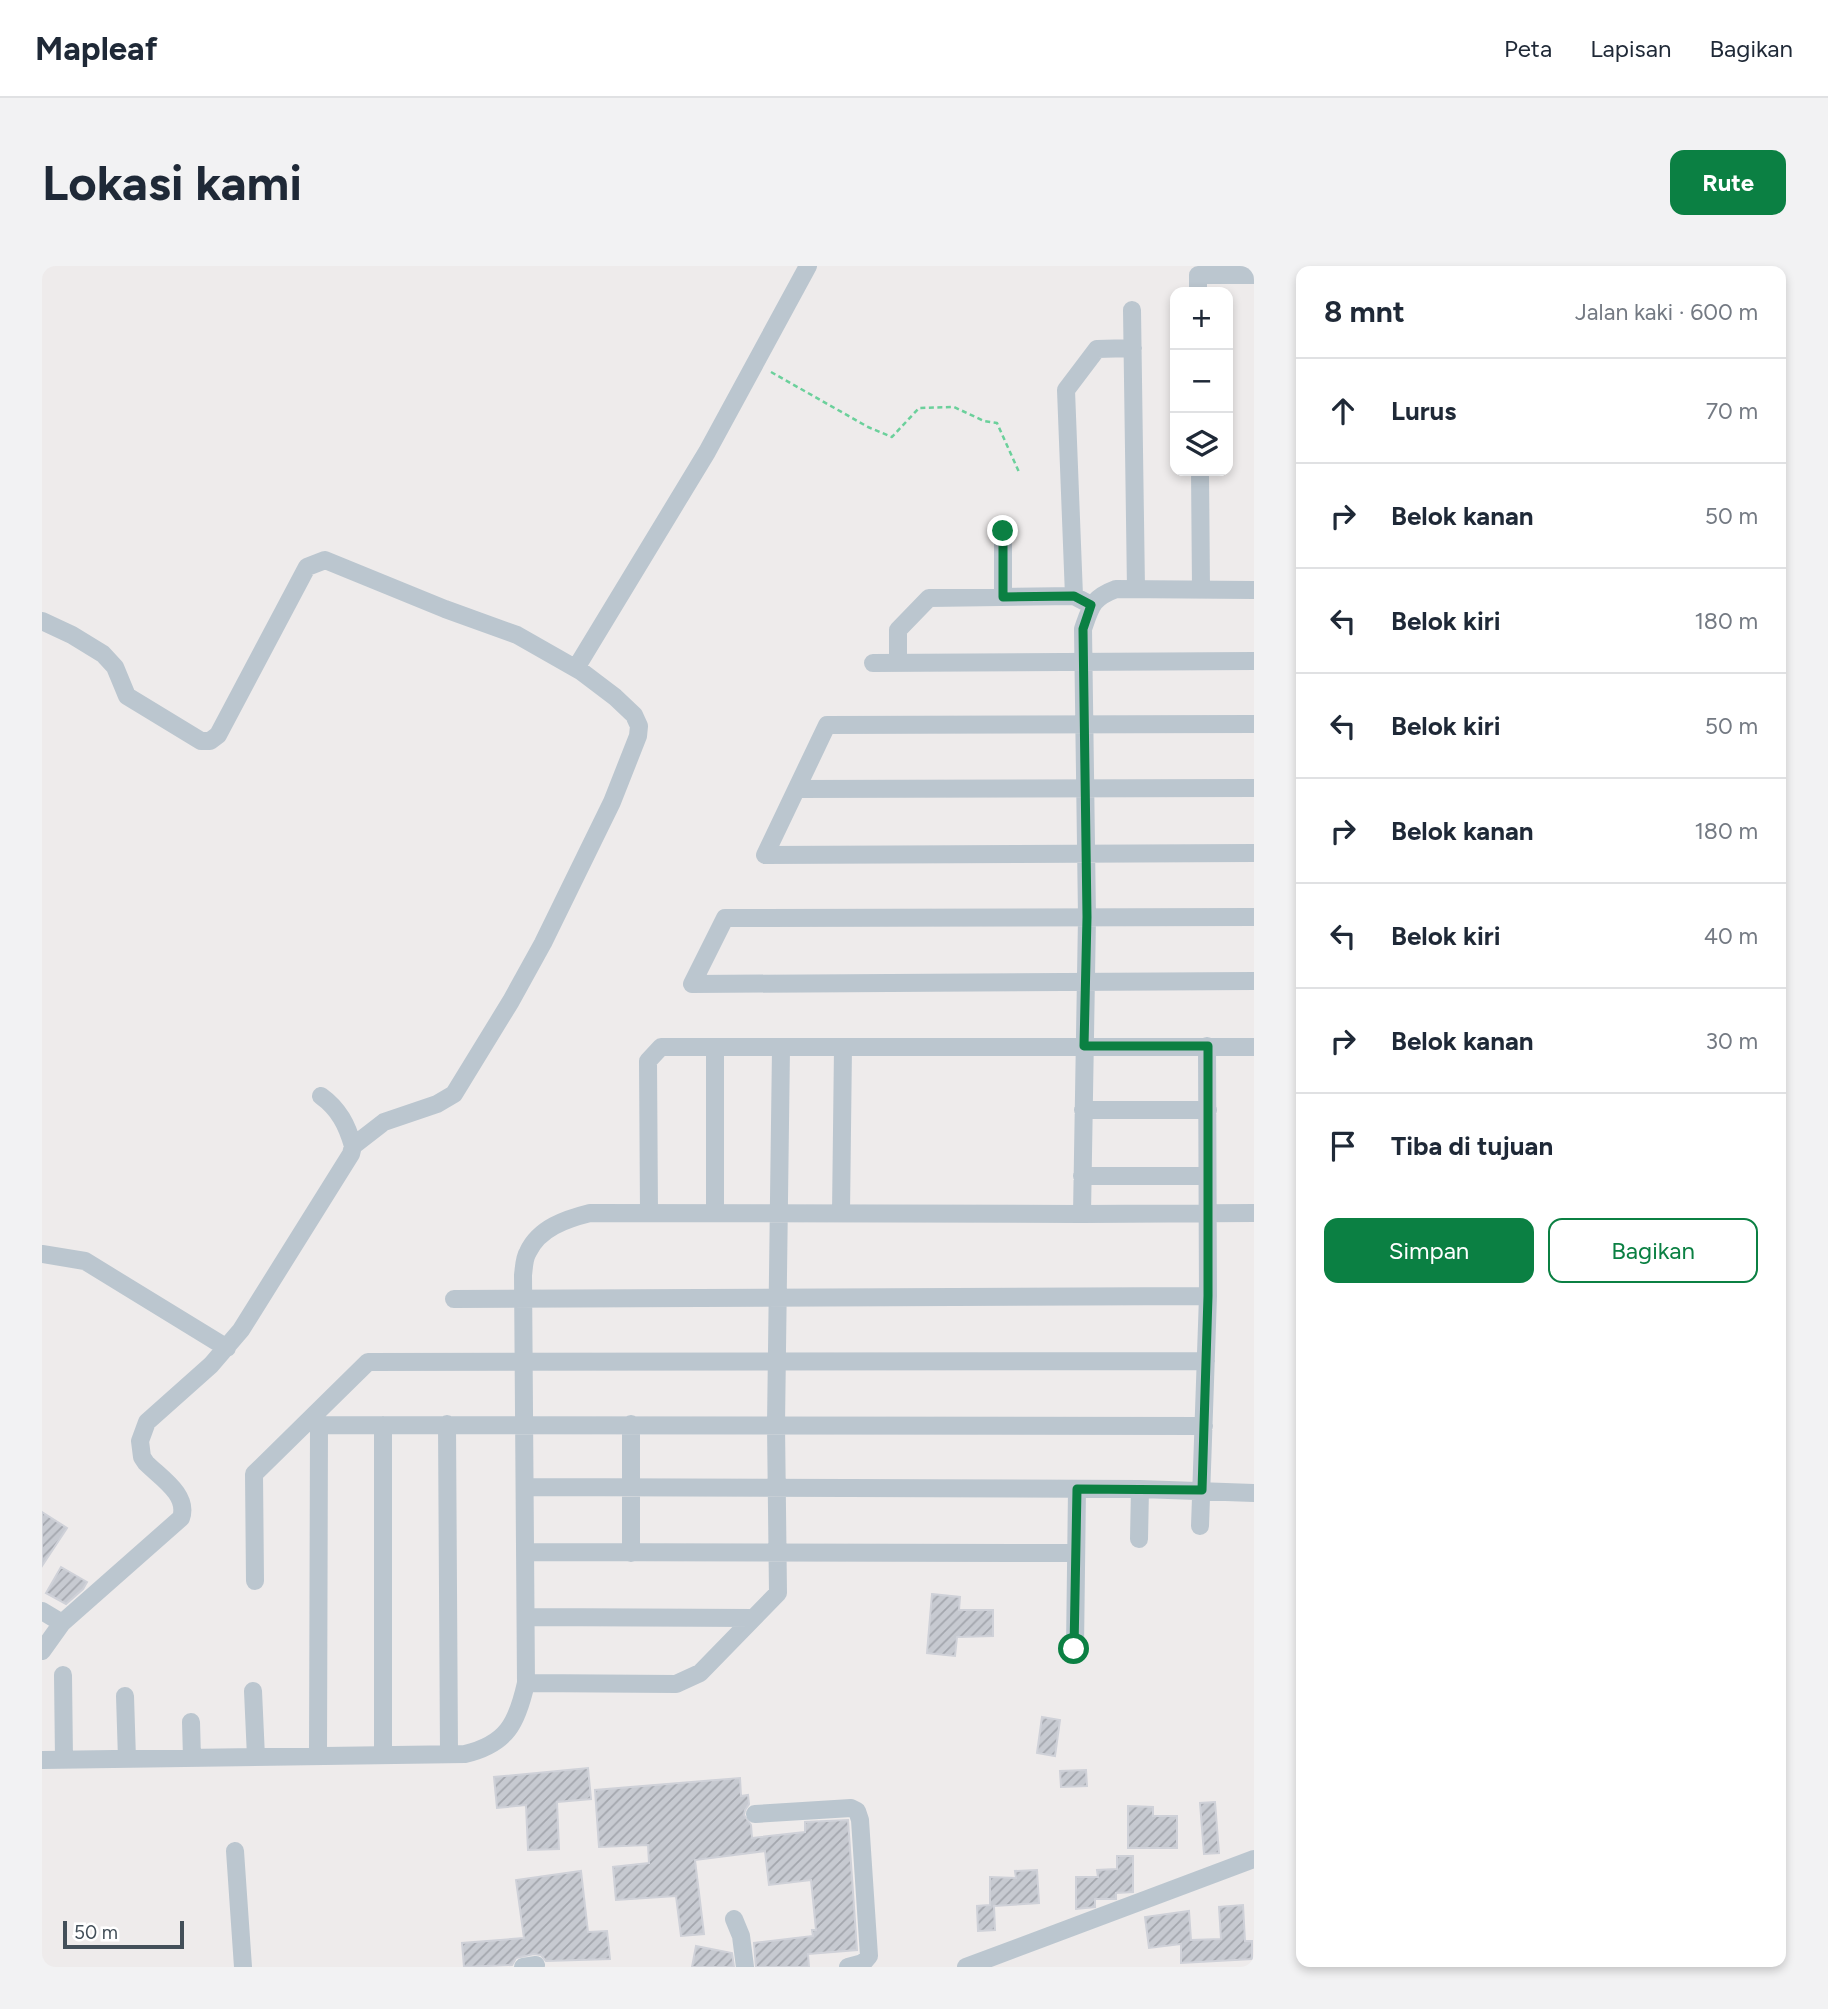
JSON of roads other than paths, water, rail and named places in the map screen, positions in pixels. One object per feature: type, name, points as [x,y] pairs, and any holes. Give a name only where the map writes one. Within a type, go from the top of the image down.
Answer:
[{"type":"street","points":[[576,668],[707,452],[808,266]]},
{"type":"street","points":[[1198,287],[1198,275],[1208,271],[1254,275]]},
{"type":"street","points":[[1132,310],[1136,589]]},
{"type":"street","points":[[1074,596],[1066,390],[1097,349],[1133,348]]},
{"type":"street","points":[[1200,476],[1201,589]]},
{"type":"street","points":[[1003,531],[1003,597]]},
{"type":"street","points":[[42,621],[103,654],[115,667],[127,696],[201,741],[210,741],[218,735],[307,567],[325,561],[517,635],[576,668],[634,715],[639,726],[638,736],[612,802],[518,990],[454,1094],[437,1104],[384,1122],[353,1146]]},
{"type":"street","points":[[1082,1214],[1087,917],[1083,629],[1091,605],[1101,594],[1116,589],[1254,590]]},
{"type":"street","points":[[898,662],[898,630],[929,598],[1074,596],[1091,605]]},
{"type":"street","points":[[873,663],[1254,660]]},
{"type":"street","points":[[1254,724],[827,726],[765,855],[1254,853]]},
{"type":"street","points":[[797,789],[1254,788]]},
{"type":"street","points":[[1254,918],[725,918],[692,984],[1254,981]]},
{"type":"street","points":[[1200,1526],[1208,1296],[1208,1046]]},
{"type":"street","points":[[649,1213],[648,1061],[661,1047],[1254,1047]]},
{"type":"street","points":[[715,1047],[715,1213]]},
{"type":"street","points":[[841,1213],[843,1047]]},
{"type":"street","points":[[526,1683],[676,1684],[700,1673],[778,1592],[776,1425],[781,1048]]},
{"type":"street","points":[[42,1651],[62,1623],[181,1518],[184,1509],[181,1498],[142,1457],[140,1441],[143,1431],[154,1414],[227,1348],[254,1311],[351,1154],[353,1146],[348,1129],[338,1111],[321,1096]]},
{"type":"street","points":[[1083,1110],[1208,1110]]},
{"type":"street","points":[[1082,1176],[1208,1176]]},
{"type":"street","points":[[42,1760],[465,1754],[485,1749],[505,1734],[520,1710],[526,1683],[523,1275],[527,1252],[543,1233],[566,1219],[590,1213],[1254,1213]]},
{"type":"street","points":[[42,1254],[85,1261],[227,1348]]},
{"type":"street","points":[[453,1299],[1208,1296]]},
{"type":"street","points":[[255,1581],[254,1474],[368,1362],[1206,1361]]},
{"type":"street","points":[[447,1424],[449,1754]]},
{"type":"street","points":[[524,1424],[1204,1426]]},
{"type":"street","points":[[631,1424],[631,1553]]},
{"type":"street","points":[[318,1756],[319,1425],[776,1425]]},
{"type":"street","points":[[383,1425],[383,1755]]},
{"type":"street","points":[[525,1487],[1140,1489],[1254,1493]]},
{"type":"street","points":[[1074,1649],[1077,1489]]},
{"type":"street","points":[[1139,1539],[1140,1489]]},
{"type":"street","points":[[526,1552],[1076,1553]]},
{"type":"street","points":[[42,1611],[62,1623]]},
{"type":"street","points":[[526,1617],[753,1618]]},
{"type":"street","points":[[63,1675],[64,1760]]},
{"type":"street","points":[[253,1691],[256,1757]]},
{"type":"street","points":[[125,1696],[127,1759]]},
{"type":"street","points":[[191,1722],[192,1758]]},
{"type":"street","points":[[755,1814],[851,1808],[858,1811],[869,1956],[863,1964],[848,1967]]},
{"type":"street","points":[[235,1851],[243,1967]]},
{"type":"street","points":[[966,1967],[1254,1859]]},
{"type":"street","points":[[734,1919],[741,1936],[745,1967]]}]
